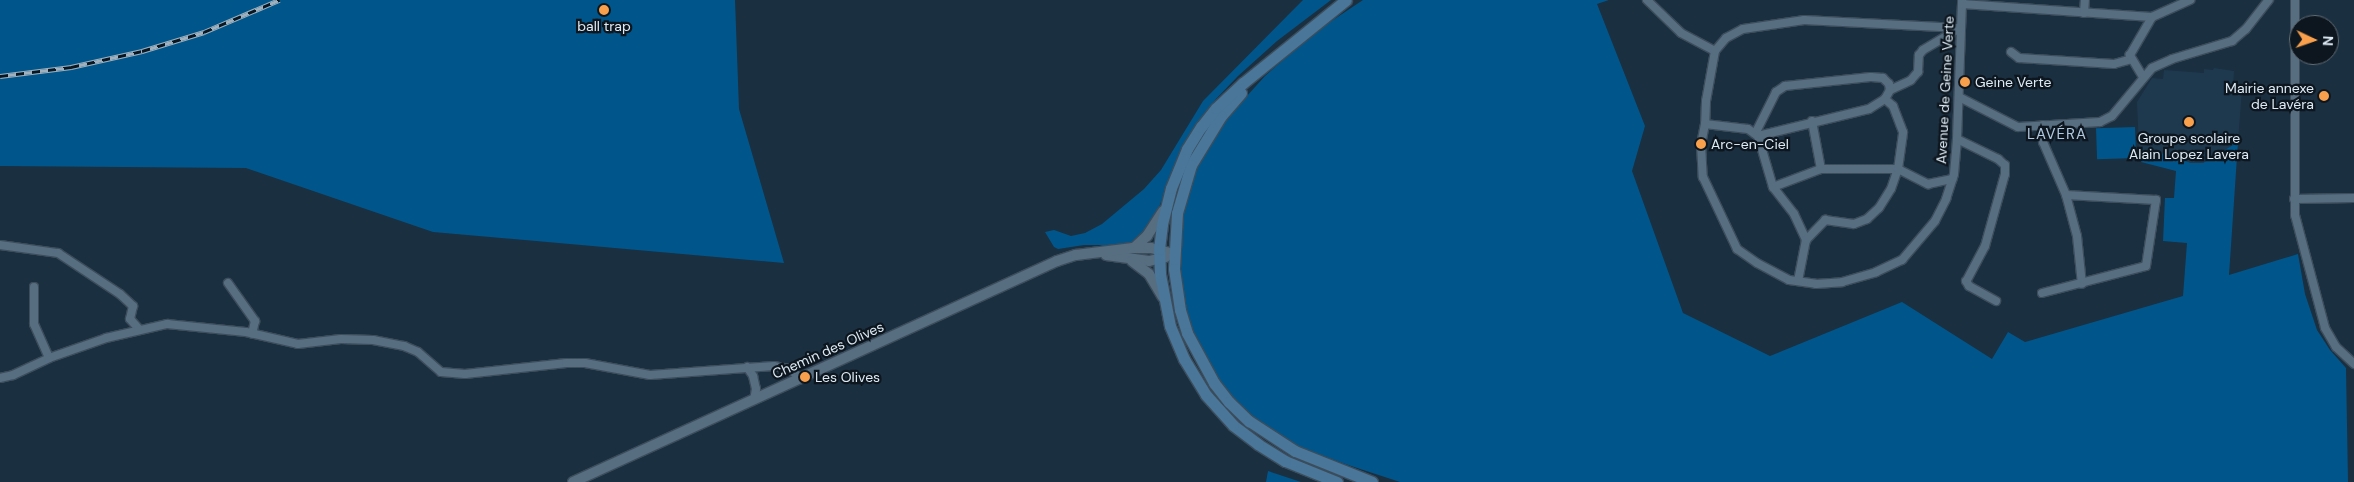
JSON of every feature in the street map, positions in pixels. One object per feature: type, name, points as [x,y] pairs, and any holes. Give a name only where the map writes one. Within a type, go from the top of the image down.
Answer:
[{"type":"main road","points":[[1337,482],[1285,461],[1258,444],[1220,411],[1193,376],[1170,326],[1164,299],[1159,254],[1165,208],[1184,156],[1201,128],[1216,108],[1269,61],[1346,0]]},
{"type":"main road","points":[[1269,61],[1221,116],[1191,166],[1177,213],[1173,254],[1176,289],[1188,333],[1198,357],[1229,402],[1272,438],[1295,451],[1372,482]]},
{"type":"street","points":[[1647,0],[1681,33],[1715,51],[1726,38],[1743,29],[1804,20],[1960,28]]},
{"type":"street","points":[[2084,13],[2085,0]]},
{"type":"street","points":[[1962,2],[2152,17],[2190,0]]},
{"type":"street","points":[[1959,97],[2018,127],[2100,122],[2106,120],[2131,95],[2143,77],[2163,63],[2232,41],[2246,29],[2269,0]]},
{"type":"street","points":[[2295,0],[2295,215],[2325,328],[2336,347],[2354,364]]},
{"type":"street","name":"Avenue de Geine Verte","points":[[1715,51],[1701,144],[1703,177],[1737,248],[1757,263],[1789,280],[1816,284],[1842,282],[1876,272],[1902,260],[1935,221],[1952,179],[1957,139],[1962,2]]},
{"type":"street","points":[[2143,77],[2131,59],[2132,52],[2152,17]]},
{"type":"street","points":[[1890,90],[1912,80],[1918,72],[1919,55],[1923,50],[1960,28]]},
{"type":"street","points":[[2011,52],[2019,58],[2114,64],[2131,59]]},
{"type":"street","points":[[1872,77],[1883,78],[1889,84],[1890,90],[1885,100],[1868,109],[1756,135],[1776,92],[1785,86],[1872,77]]},
{"type":"street","points":[[1798,281],[1806,240],[1825,220],[1854,224],[1867,219],[1879,208],[1891,189],[1898,169],[1902,132],[1893,106],[1885,100]]},
{"type":"street","points":[[1812,121],[1821,169]]},
{"type":"street","points":[[1705,124],[1748,129],[1756,135],[1773,187],[1794,214],[1806,240]]},
{"type":"street","points":[[2044,125],[2043,142],[2066,195],[2077,236],[2082,284]]},
{"type":"street","points":[[1957,139],[1998,159],[2005,165],[2005,174],[1985,246],[1966,281],[1969,286],[1996,301]]},
{"type":"street","points":[[1773,187],[1821,169],[1898,169],[1928,184],[1952,179]]},
{"type":"street","points":[[2042,293],[2146,266],[2156,200],[2066,195]]},
{"type":"street","points":[[2294,199],[2354,198]]},
{"type":"street","points":[[1133,248],[1147,236],[1165,208]]},
{"type":"street","points":[[0,245],[58,253],[120,294],[132,306],[130,319],[139,329]]},
{"type":"street","name":"Chemin des Olives","points":[[573,482],[1057,261],[1076,255],[1133,248],[1159,254],[1173,254]]},
{"type":"street","name":"Chemin des Olives","points":[[1098,253],[1149,261],[1159,254]]},
{"type":"street","points":[[1129,259],[1149,274],[1164,299]]},
{"type":"street","points":[[228,283],[255,321],[252,334]]},
{"type":"street","points":[[34,287],[34,324],[49,358]]},
{"type":"street","points":[[0,378],[13,375],[49,358],[139,329],[167,324],[200,326],[252,334],[298,344],[341,339],[372,340],[404,346],[418,352],[441,372],[465,374],[566,363],[585,363],[650,375],[774,366],[790,369],[801,379]]},
{"type":"street","points":[[747,367],[753,376],[756,389],[754,400]]},
{"type":"shaded area","points":[[0,0],[735,0],[739,109],[784,263],[433,232],[246,168],[0,166]]},
{"type":"shaded area","points":[[1303,0],[1331,0],[1277,41],[1238,76],[1216,99],[1192,131],[1175,164],[1157,213],[1138,240],[1127,245],[1084,245],[1058,249],[1054,247],[1045,232],[1054,230],[1071,236],[1085,233],[1102,224],[1144,189],[1161,170],[1203,101]]},
{"type":"shaded area","points":[[1363,0],[1609,0],[1597,4],[1645,126],[1632,171],[1683,313],[1770,356],[1902,302],[1992,359],[2008,332],[2025,342],[2183,296],[2187,243],[2163,241],[2165,198],[2174,198],[2176,171],[2141,162],[2139,149],[2166,154],[2191,163],[2203,163],[2238,142],[2229,275],[2298,254],[2305,294],[2317,330],[2330,350],[2346,368],[2348,482],[1400,482],[1298,446],[1264,426],[1236,401],[1213,372],[1194,335],[1183,298],[1178,266],[1178,234],[1184,203],[1195,166],[1218,128],[1265,76],[1315,32]]},
{"type":"shaded area","name":"Groupe scolaire Alain Lopez Lavera","points":[[2214,68],[2234,71],[2233,87],[2242,89],[2238,142],[2203,163],[2191,163],[2166,154],[2139,149],[2137,102],[2152,78],[2163,79],[2164,70],[2204,73],[2204,69],[2213,70]]},
{"type":"shaded area","points":[[2135,127],[2136,158],[2097,159],[2096,128]]},
{"type":"shaded area","points":[[1268,471],[1301,482],[1266,482]]},
{"type":"railway","points":[[0,76],[71,67],[142,51],[204,32],[279,0]]},
{"type":"place","name":"ball trap","points":[[604,10]]},
{"type":"place","name":"Geine Verte","points":[[1965,82]]},
{"type":"place","name":"Mairie annexe de Lavéra","points":[[2324,96]]},
{"type":"place","name":"Groupe scolaire Alain Lopez Lavera","points":[[2189,122]]},
{"type":"place","name":"Arc-en-Ciel","points":[[1701,144]]},
{"type":"place","name":"Les Olives","points":[[805,377]]},
{"type":"district","name":"LAVÉRA","points":[[2057,135]]}]
